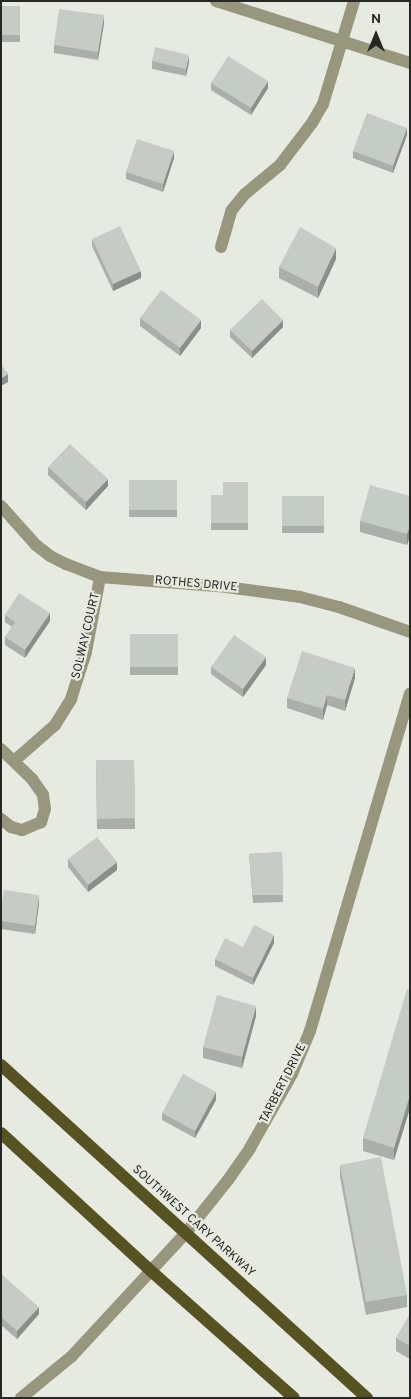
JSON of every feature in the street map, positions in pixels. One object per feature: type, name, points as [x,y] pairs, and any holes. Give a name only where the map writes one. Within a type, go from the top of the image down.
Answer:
[{"type":"main road","name":"SOUTHWEST CARY PARKWAY","points":[[1,1065],[367,1398]]},
{"type":"main road","points":[[1,1133],[150,1271],[294,1398]]},
{"type":"street","points":[[216,1],[410,62]]},
{"type":"street","points":[[221,247],[231,211],[245,194],[280,165],[312,123],[323,104],[354,1]]},
{"type":"street","name":"ROTHES DRIVE","points":[[1,506],[36,545],[50,556],[100,577],[226,587],[290,595],[339,607],[410,632]]},
{"type":"street","name":"SOLWAY COURT","points":[[14,760],[55,725],[71,699],[86,652],[100,577]]},
{"type":"street","name":"TARBERT DRIVE","points":[[21,1398],[72,1356],[185,1234],[228,1180],[250,1148],[302,1052],[310,1031],[410,693]]},
{"type":"street","points":[[1,749],[14,760],[43,795],[45,809],[41,822],[22,830],[1,820]]},
{"type":"building","points":[[1,6],[20,6],[20,35],[1,35]]},
{"type":"building","points":[[59,9],[104,15],[98,52],[54,45]]},
{"type":"building","points":[[155,47],[189,55],[186,69],[152,61]]},
{"type":"building","points":[[228,56],[268,81],[251,108],[211,83]]},
{"type":"building","points":[[367,113],[407,128],[393,166],[353,151]]},
{"type":"building","points":[[137,139],[174,151],[163,184],[126,172]]},
{"type":"building","points":[[120,226],[141,271],[113,284],[92,239]]},
{"type":"building","points":[[300,227],[336,248],[318,287],[279,267]]},
{"type":"building","points":[[161,290],[201,320],[180,348],[140,318]]},
{"type":"building","points":[[262,299],[283,320],[252,351],[230,330]]},
{"type":"building","points":[[1,364],[8,374],[1,378]]},
{"type":"building","points":[[70,444],[108,479],[86,502],[48,467]]},
{"type":"building","points":[[129,480],[177,480],[177,510],[129,510]]},
{"type":"building","points":[[223,482],[248,482],[248,523],[211,523],[211,495],[223,495]]},
{"type":"building","points":[[370,485],[410,496],[410,526],[407,534],[360,521]]},
{"type":"building","points":[[282,496],[324,496],[324,526],[282,526]]},
{"type":"building","points":[[19,593],[50,613],[25,650],[5,637],[15,622],[5,615]]},
{"type":"building","points":[[130,634],[178,634],[178,667],[130,667]]},
{"type":"building","points":[[234,635],[266,657],[243,689],[211,667]]},
{"type":"building","points":[[302,651],[355,668],[345,700],[327,695],[323,709],[287,698]]},
{"type":"building","points":[[96,760],[134,760],[135,818],[97,819]]},
{"type":"building","points":[[97,837],[117,862],[88,885],[68,859]]},
{"type":"building","points":[[282,852],[283,895],[253,895],[249,854]]},
{"type":"building","points":[[4,890],[39,895],[35,926],[1,921]]},
{"type":"building","points":[[254,925],[274,935],[253,978],[215,959],[225,938],[243,947]]},
{"type":"building","points":[[407,989],[410,990],[410,1095],[394,1148],[363,1138]]},
{"type":"building","points":[[217,995],[256,1006],[242,1057],[203,1047]]},
{"type":"building","points":[[183,1074],[216,1092],[195,1131],[162,1113]]},
{"type":"building","points":[[381,1157],[407,1295],[366,1302],[340,1165]]},
{"type":"building","points":[[1,1274],[39,1307],[17,1331],[1,1317]]},
{"type":"building","points":[[410,1314],[410,1346],[396,1338]]}]
